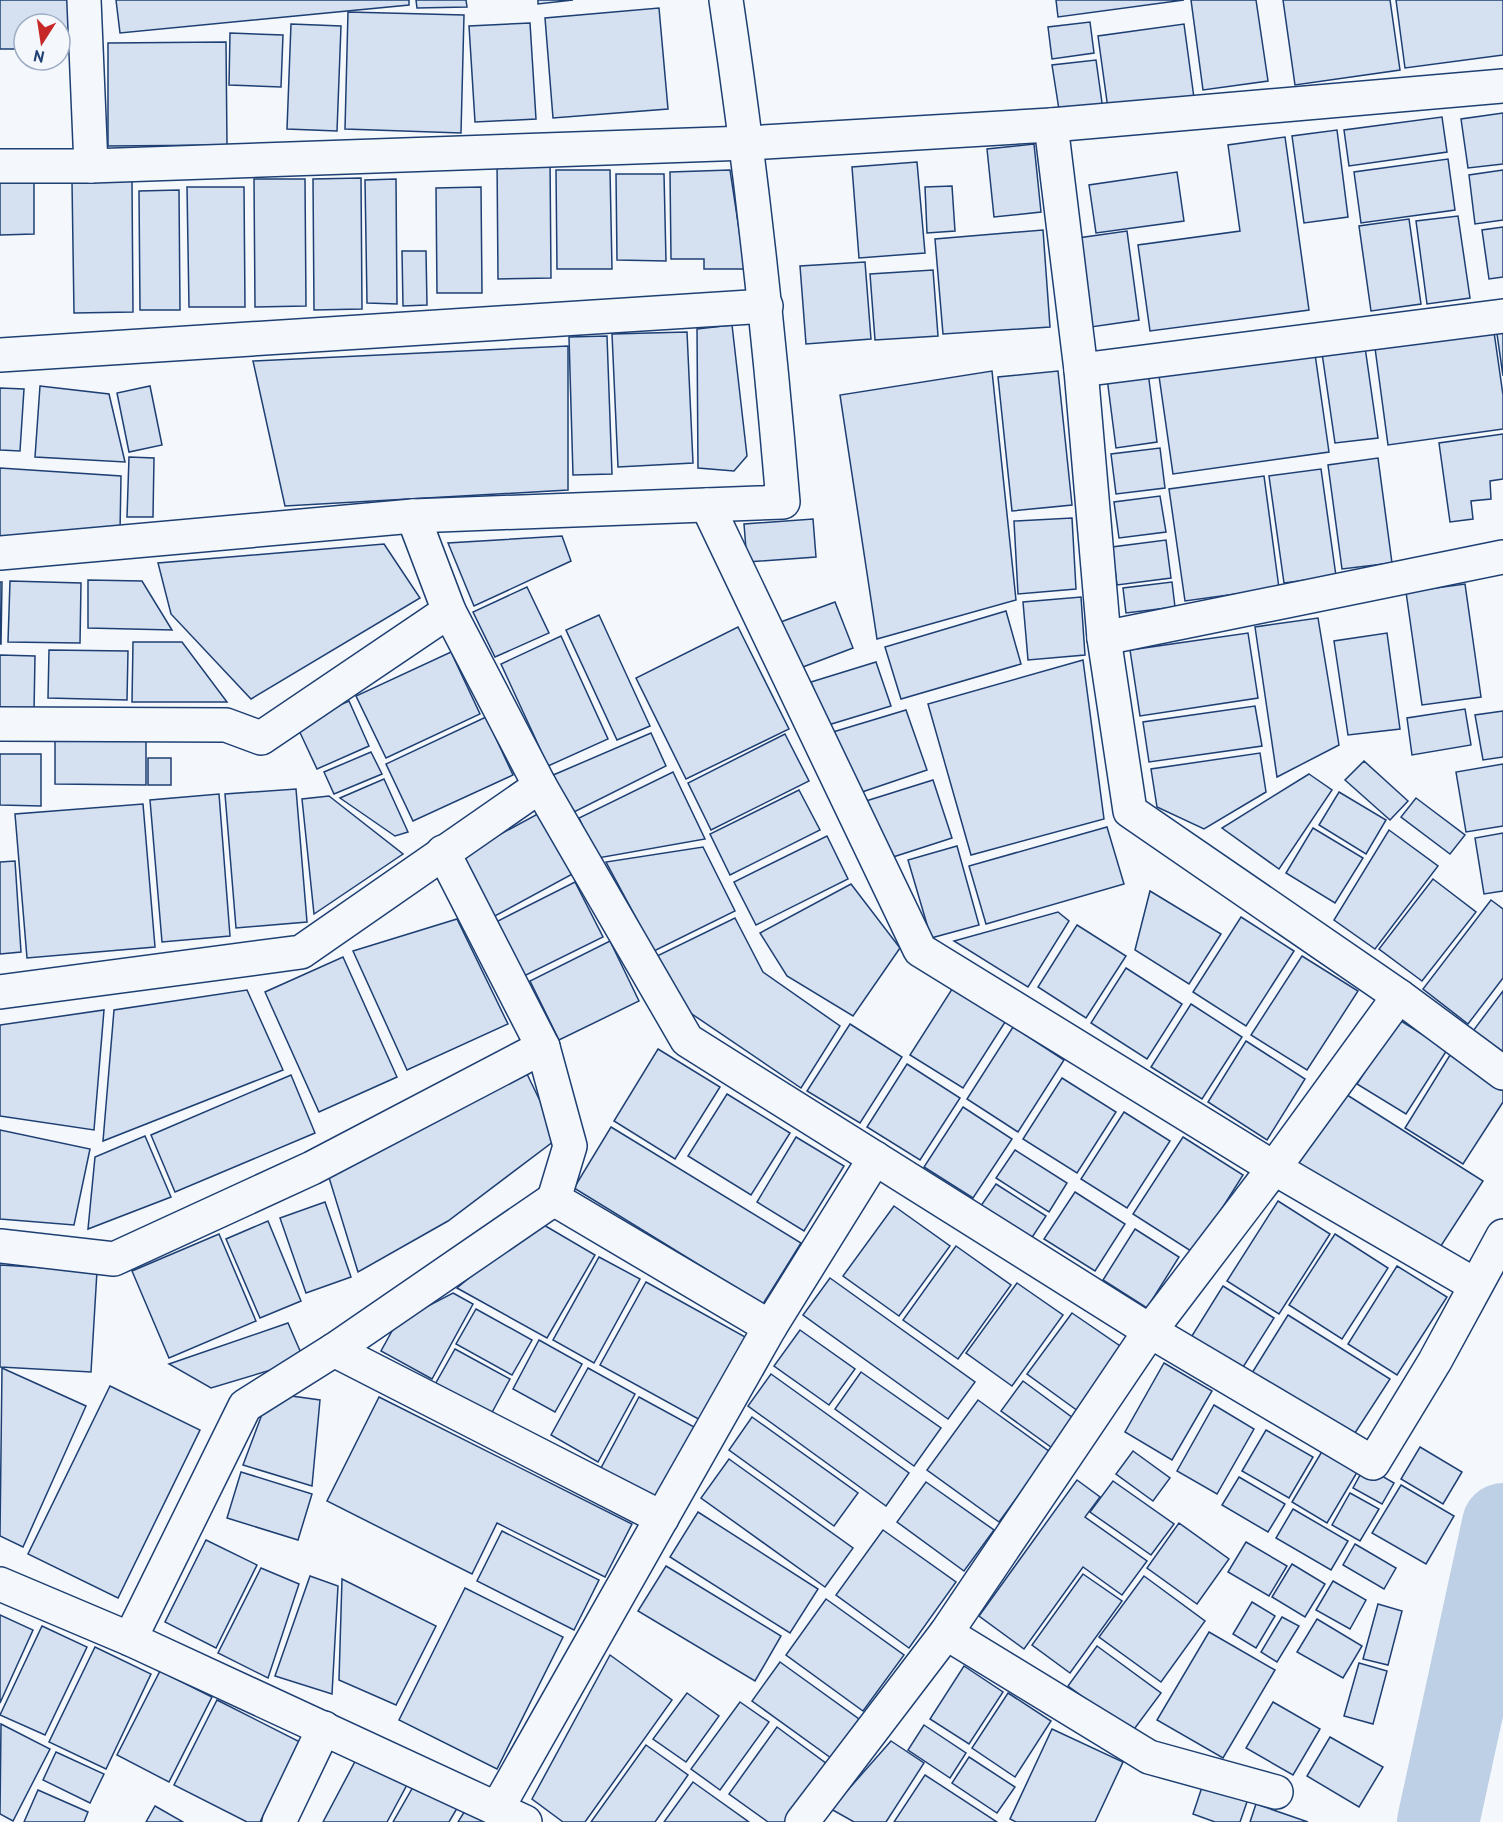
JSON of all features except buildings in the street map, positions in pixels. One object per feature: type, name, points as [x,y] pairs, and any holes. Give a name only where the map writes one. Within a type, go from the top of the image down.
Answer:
[{"type":"street","points":[[84,0],[91,166]]},
{"type":"street","points":[[0,553],[413,516],[783,502],[766,306],[747,143],[726,0]]},
{"type":"street","points":[[0,166],[91,166],[747,143],[1051,125],[1503,86]]},
{"type":"street","points":[[1051,125],[1081,370],[1104,638],[1130,811],[1399,996],[1503,1073]]},
{"type":"street","points":[[0,355],[766,306]]},
{"type":"street","points":[[1081,370],[1503,316]]},
{"type":"street","points":[[707,505],[920,950],[1274,1168],[1475,1285]]},
{"type":"street","points":[[413,516],[449,611],[540,786],[687,1040],[1150,1331],[1373,1463],[1435,1361],[1503,1236]]},
{"type":"street","points":[[1104,638],[1503,557]]},
{"type":"street","points":[[0,724],[226,725],[261,738],[449,611]]},
{"type":"street","points":[[0,992],[301,952],[540,786]]},
{"type":"street","points":[[130,1639],[245,1406],[334,1350],[554,1198],[570,1146],[543,1047],[443,852]]},
{"type":"street","points":[[802,1822],[946,1633],[1150,1331],[1274,1168],[1399,996]]},
{"type":"street","points":[[0,1246],[114,1259],[312,1168],[543,1047]]},
{"type":"street","points":[[0,1584],[130,1639],[511,1815],[662,1518],[770,1326],[875,1158]]},
{"type":"street","points":[[554,1198],[770,1326]]},
{"type":"street","points":[[334,1350],[662,1518]]},
{"type":"street","points":[[946,1633],[1149,1757],[1276,1792]]},
{"type":"street","points":[[279,1822],[324,1728]]},
{"type":"waterway","points":[[1438,1822],[1503,1524]]}]
